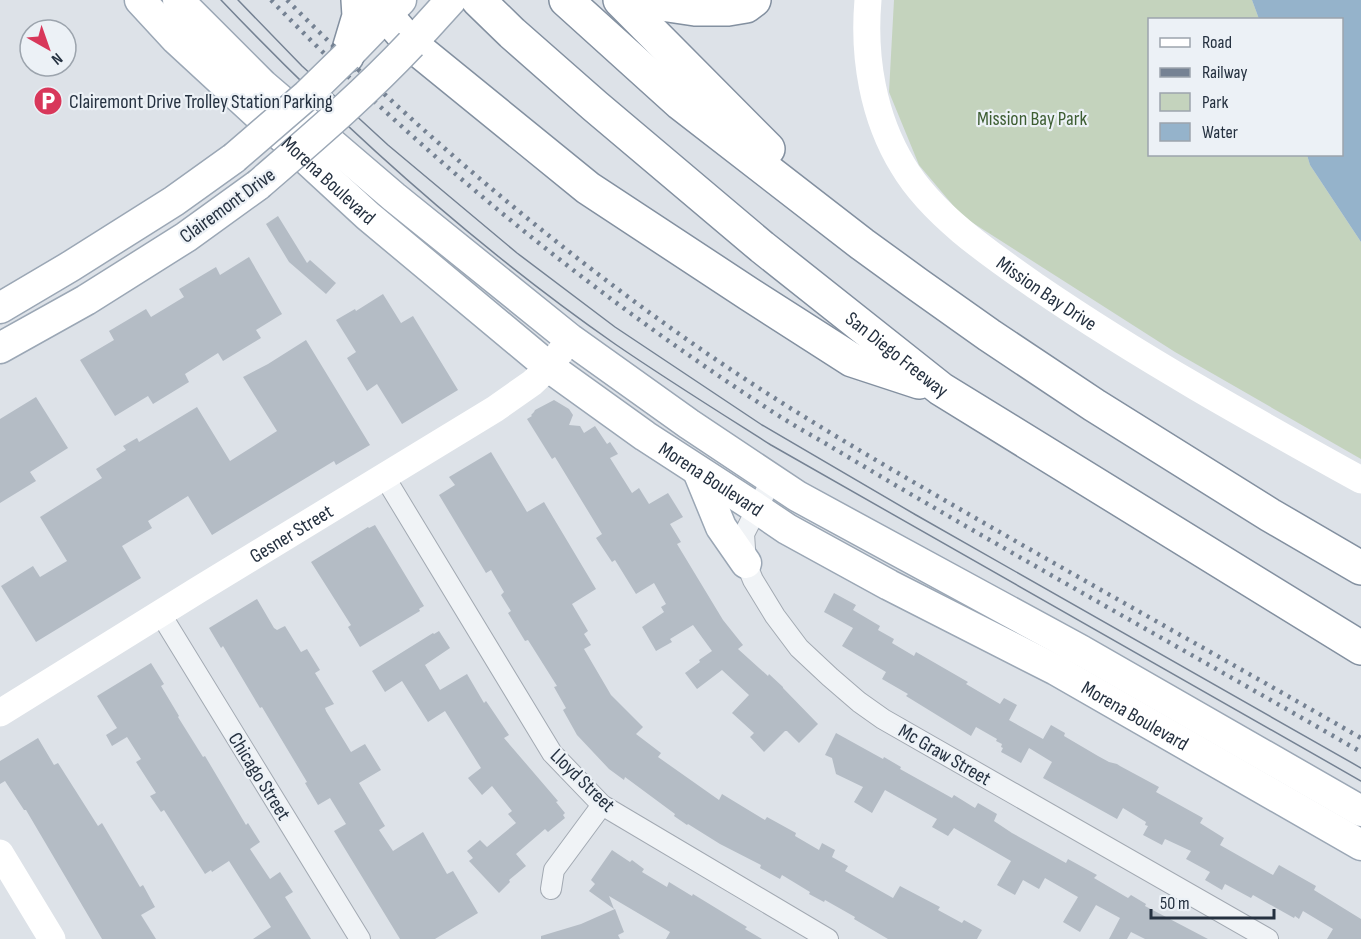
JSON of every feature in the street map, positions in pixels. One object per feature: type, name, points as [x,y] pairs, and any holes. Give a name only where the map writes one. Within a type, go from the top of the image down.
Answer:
[{"type":"highway","points":[[347,56],[359,16],[358,0]]},
{"type":"highway","name":"San Diego Freeway","points":[[478,0],[595,106],[762,247],[941,389],[1361,648]]},
{"type":"highway","points":[[566,0],[680,103],[862,244],[1094,405],[1270,515],[1361,568]]},
{"type":"highway","points":[[620,0],[862,244]]},
{"type":"highway","points":[[658,0],[668,5],[695,9],[728,9],[746,6],[754,0]]},
{"type":"highway","points":[[387,5],[411,44],[588,188],[852,360],[941,389]]},
{"type":"main road","name":"Morena Boulevard","points":[[140,0],[176,39],[368,216],[549,367],[645,436],[797,535],[1056,670],[1361,845]]},
{"type":"main road","name":"Morena Boulevard","points":[[178,0],[263,85],[394,197],[570,339],[689,424],[797,496],[1082,651],[1361,811]]},
{"type":"main road","name":"Clairemont Drive","points":[[0,348],[86,300],[186,237],[258,185],[368,87],[451,0]]},
{"type":"main road","name":"Mission Bay Drive","points":[[868,0],[867,51],[872,87],[881,119],[903,166],[922,191],[956,226],[1014,271],[1149,360],[1361,480]]},
{"type":"main road","name":"Clairemont Drive","points":[[0,308],[174,201],[234,158],[307,95],[347,56],[387,5]]},
{"type":"main road","points":[[0,279],[35,286]]},
{"type":"main road","name":"Gesner Street","points":[[0,713],[495,409],[532,383],[549,367],[570,339]]},
{"type":"main road","points":[[698,471],[721,527],[746,563]]},
{"type":"main road","points":[[0,853],[52,939]]},
{"type":"street","name":"Lloyd Street","points":[[384,476],[552,753],[602,805],[818,937]]},
{"type":"street","name":"Mc Graw Street","points":[[772,479],[744,534],[746,563],[753,580],[775,616],[799,648],[830,677],[859,702],[883,718],[1268,939]]},
{"type":"street","name":"Chicago Street","points":[[160,613],[360,939]]},
{"type":"street","points":[[551,889],[554,870],[602,805]]},
{"type":"green space","name":"Mission Bay Park","points":[[894,0],[1252,0],[1259,18],[1148,18],[1148,156],[1307,156],[1310,165],[1361,242],[1361,459],[1175,352],[962,216],[919,165],[889,92]]},
{"type":"water","points":[[1252,0],[1361,0],[1361,242],[1310,165],[1307,156],[1343,156],[1343,18],[1259,18]]},
{"type":"building","points":[[278,216],[307,263],[310,260],[336,283],[326,294],[289,262],[266,224]]},
{"type":"building","points":[[249,257],[282,314],[256,330],[261,338],[223,361],[218,353],[185,374],[189,382],[153,404],[148,396],[115,416],[80,360],[114,340],[109,331],[146,309],[151,317],[184,297],[179,289],[216,267],[220,275]]},
{"type":"building","points":[[383,294],[401,323],[413,316],[458,390],[402,424],[377,384],[367,391],[347,358],[356,352],[336,320],[355,309],[356,311]]},
{"type":"building","points":[[306,340],[370,445],[336,465],[334,461],[212,535],[188,496],[148,521],[152,528],[122,546],[141,578],[36,642],[1,586],[33,566],[40,577],[67,561],[40,517],[102,478],[96,469],[126,450],[123,446],[137,438],[139,442],[197,407],[230,461],[277,431],[243,377]]},
{"type":"building","points":[[36,397],[68,448],[30,472],[36,481],[0,503],[0,419]]},
{"type":"building","points":[[554,400],[569,409],[573,415],[569,425],[580,426],[584,433],[595,426],[607,444],[610,442],[618,454],[610,458],[632,493],[639,488],[649,504],[668,493],[683,517],[670,524],[681,542],[677,544],[723,620],[743,645],[738,649],[783,687],[818,724],[799,743],[785,731],[764,752],[750,737],[754,733],[732,713],[749,695],[722,670],[697,689],[685,673],[712,651],[693,625],[670,639],[672,642],[656,651],[642,627],[664,612],[661,607],[666,604],[654,583],[636,594],[615,560],[612,562],[596,538],[602,534],[555,457],[552,459],[527,419],[535,410]]},
{"type":"building","points":[[491,452],[527,512],[544,502],[596,589],[572,604],[588,631],[584,634],[591,645],[584,649],[611,695],[643,727],[636,734],[661,753],[658,757],[719,800],[722,794],[765,820],[767,817],[796,833],[795,836],[819,850],[822,843],[835,850],[832,857],[848,866],[845,871],[893,898],[900,886],[940,907],[938,910],[962,923],[964,920],[982,930],[977,939],[888,939],[854,919],[855,917],[809,894],[810,892],[782,875],[780,879],[760,868],[761,865],[687,825],[625,777],[624,780],[609,769],[577,735],[563,710],[566,708],[554,687],[557,686],[508,613],[511,611],[501,595],[504,592],[491,570],[486,573],[439,495],[455,485],[449,477]]},
{"type":"building","points":[[375,525],[424,606],[419,609],[420,611],[360,647],[348,627],[351,625],[311,562]]},
{"type":"building","points":[[834,593],[856,605],[853,610],[880,626],[878,630],[894,639],[892,643],[914,656],[916,652],[968,682],[966,684],[1000,704],[1004,698],[1017,705],[1009,720],[1043,739],[1051,725],[1065,733],[1064,736],[1098,756],[1159,787],[1156,792],[1203,818],[1200,823],[1224,838],[1220,845],[1273,875],[1279,865],[1316,886],[1314,890],[1361,919],[1361,939],[1327,939],[1333,929],[1303,911],[1299,919],[1295,916],[1294,918],[1253,895],[1251,898],[1225,884],[1222,890],[1205,880],[1210,872],[1186,859],[1191,851],[1165,839],[1162,845],[1143,835],[1148,826],[1145,825],[1146,822],[1123,808],[1117,819],[1043,778],[1052,762],[1029,748],[1021,763],[1001,752],[1002,744],[996,741],[997,739],[976,727],[971,736],[906,696],[908,694],[882,679],[886,672],[842,646],[853,628],[824,612]]},
{"type":"building","points":[[257,599],[274,628],[277,630],[285,626],[301,652],[307,649],[320,670],[315,673],[334,704],[325,708],[326,711],[351,752],[365,744],[381,770],[359,783],[385,826],[379,830],[393,851],[423,832],[447,874],[453,871],[478,913],[435,939],[400,939],[334,831],[346,824],[330,798],[318,805],[305,783],[307,782],[262,707],[260,708],[223,646],[221,648],[209,628]]},
{"type":"building","points":[[439,631],[450,648],[425,665],[440,690],[467,674],[484,703],[486,701],[509,735],[504,738],[558,801],[556,802],[565,813],[563,815],[565,818],[548,832],[545,829],[516,854],[526,866],[509,880],[510,882],[499,893],[469,861],[473,858],[467,851],[480,840],[487,847],[516,823],[508,814],[512,811],[492,786],[482,795],[468,778],[481,768],[445,711],[428,722],[402,681],[385,692],[372,671]]},
{"type":"building","points":[[151,663],[164,684],[161,686],[178,717],[203,757],[205,756],[246,825],[248,823],[260,842],[250,849],[270,879],[280,872],[293,892],[285,897],[311,939],[253,939],[271,927],[229,861],[205,874],[164,810],[161,812],[150,796],[156,793],[136,762],[141,759],[127,737],[112,746],[106,735],[117,728],[97,696]]},
{"type":"building","points":[[836,733],[883,759],[884,757],[901,767],[900,769],[952,798],[954,795],[975,808],[978,803],[997,814],[994,821],[1012,833],[1066,863],[1068,859],[1097,875],[1094,878],[1128,898],[1131,895],[1146,904],[1145,906],[1208,939],[1145,939],[1131,932],[1127,939],[1109,939],[1120,918],[1096,905],[1080,932],[1063,922],[1078,897],[1045,878],[1039,889],[1023,880],[1015,895],[997,885],[1011,861],[954,828],[948,836],[932,827],[937,819],[885,790],[872,813],[854,802],[863,787],[836,774],[832,758],[825,755]]},
{"type":"building","points":[[38,738],[54,765],[58,763],[98,826],[102,823],[140,887],[143,885],[155,907],[141,915],[156,939],[102,939],[26,810],[5,781],[0,784],[0,761]]},
{"type":"building","points":[[612,850],[630,862],[632,860],[644,869],[642,872],[667,887],[669,882],[692,896],[693,894],[747,927],[745,929],[762,939],[666,939],[670,932],[609,896],[614,909],[589,891],[595,884],[591,880]]},
{"type":"building","points":[[615,909],[624,932],[618,935],[620,939],[541,939],[541,936],[581,924]]},
{"type":"tram line","points":[[221,0],[313,93],[409,182],[510,266],[615,344],[771,445],[1361,781]]},
{"type":"tram line","points":[[238,0],[302,66],[388,145],[517,253],[615,327],[762,425],[1361,768]]},
{"type":"railway","points":[[271,0],[329,58],[449,169],[576,272],[708,368],[782,418],[901,489],[1361,752]]},
{"type":"railway","points":[[287,0],[380,90],[477,177],[578,259],[682,336],[793,410],[907,479],[1361,738]]},
{"type":"place","name":"Clairemont Drive Trolley Station Parking","points":[[48,101]]}]
